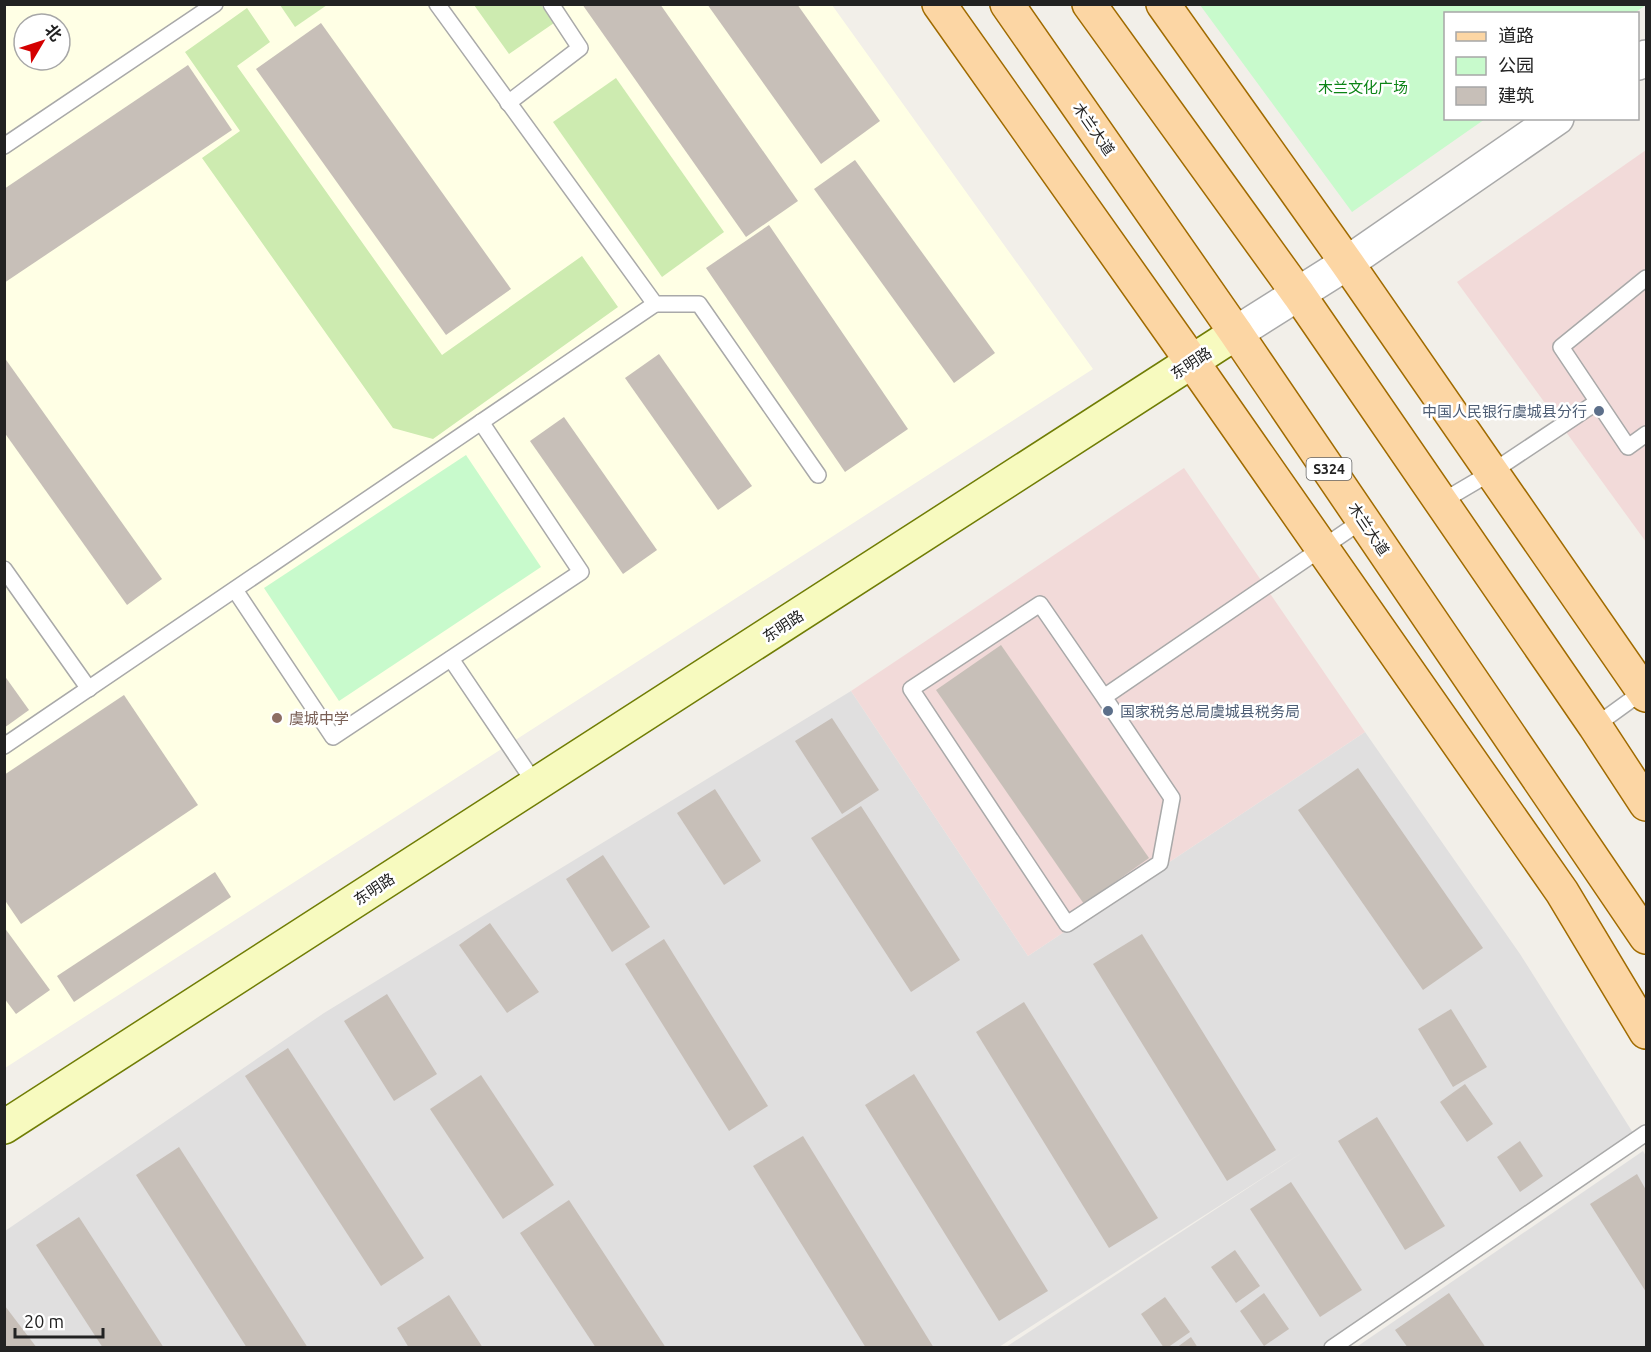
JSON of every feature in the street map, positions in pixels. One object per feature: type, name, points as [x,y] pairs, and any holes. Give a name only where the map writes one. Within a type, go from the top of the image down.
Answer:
[{"type":"main road","points":[[939,4],[1562,892],[1647,1032]]},
{"type":"main road","name":"木兰大道","points":[[1007,4],[1236,333],[1647,937]]},
{"type":"main road","points":[[1089,4],[1299,295],[1647,804]]},
{"type":"main road","points":[[1163,4],[1646,692]]},
{"type":"main road","name":"东明路","points":[[4,1127],[1193,363],[1236,333]]},
{"type":"street","name":"东明路","points":[[1236,333],[1347,263],[1554,120]]},
{"type":"lane","points":[[4,146],[215,4]]},
{"type":"lane","points":[[437,4],[655,304]]},
{"type":"lane","points":[[508,103],[580,48],[551,4]]},
{"type":"lane","points":[[1647,278],[1561,347],[1628,447],[1647,434]]},
{"type":"lane","points":[[4,746],[655,304],[699,304],[818,475]]},
{"type":"lane","points":[[1441,502],[1492,472],[1597,402]]},
{"type":"lane","points":[[235,590],[333,737],[581,572],[481,422]]},
{"type":"lane","points":[[1104,697],[1363,520]]},
{"type":"lane","points":[[4,569],[89,689]]},
{"type":"lane","points":[[1040,604],[1104,697],[1172,798],[1160,863],[1067,924],[911,689],[1040,604]]},
{"type":"lane","points":[[451,659],[536,785]]},
{"type":"lane","points":[[1595,726],[1646,692]]},
{"type":"lane","points":[[1332,1347],[1647,1133]]},
{"type":"shaded area","name":"虞城中学","points":[[5,5],[832,5],[1093,369],[5,1068]]},
{"type":"shaded area","name":"中国人民银行虞城县分行","points":[[1646,150],[1646,542],[1457,282]]},
{"type":"shaded area","name":"国家税务总局虞城县税务局","points":[[1184,468],[1365,732],[1028,956],[851,691]]},
{"type":"shaded area","points":[[851,691],[1028,956],[1365,732],[1520,954],[1635,1136],[1321,1347],[1006,1347],[1303,1152],[999,1347],[5,1348],[5,1231],[324,1013]]},
{"type":"shaded area","points":[[1643,1151],[1646,1156],[1646,1347],[1355,1348]]},
{"type":"green space","points":[[280,5],[327,5],[295,27]]},
{"type":"green space","points":[[474,5],[541,5],[554,23],[509,54]]},
{"type":"green space","name":"木兰文化广场","points":[[1200,5],[1646,5],[1636,12],[1444,12],[1444,120],[1484,120],[1352,212]]},
{"type":"green space","points":[[247,8],[270,42],[237,66],[442,355],[582,256],[618,307],[433,439],[393,428],[202,158],[240,131],[185,52]]},
{"type":"green space","points":[[616,78],[724,232],[662,277],[553,122]]},
{"type":"green space","points":[[466,455],[541,567],[339,701],[264,588]]},
{"type":"building","points":[[582,4],[660,4],[798,201],[746,237]]},
{"type":"building","points":[[707,4],[797,4],[880,121],[821,164]]},
{"type":"building","points":[[321,23],[511,289],[446,335],[256,69]]},
{"type":"building","points":[[188,65],[232,130],[4,283],[4,189]]},
{"type":"building","points":[[855,160],[995,353],[954,383],[814,189]]},
{"type":"building","points":[[769,225],[908,429],[845,472],[706,268]]},
{"type":"building","points":[[659,354],[752,486],[718,510],[625,378]]},
{"type":"building","points":[[4,357],[162,579],[127,605],[4,432]]},
{"type":"building","points":[[564,417],[657,550],[623,574],[530,441]]},
{"type":"building","points":[[1001,645],[1149,858],[1084,904],[936,690]]},
{"type":"building","points":[[4,675],[29,710],[4,728]]},
{"type":"building","points":[[124,695],[198,805],[21,924],[4,899],[4,775]]},
{"type":"building","points":[[832,718],[879,790],[842,814],[795,741]]},
{"type":"building","points":[[1358,768],[1483,948],[1423,990],[1298,810]]},
{"type":"building","points":[[715,789],[761,861],[724,885],[677,813]]},
{"type":"building","points":[[861,806],[960,960],[911,992],[811,838]]},
{"type":"building","points":[[603,855],[650,927],[612,952],[566,879]]},
{"type":"building","points":[[215,872],[231,897],[74,1002],[57,976]]},
{"type":"building","points":[[490,923],[539,992],[507,1013],[459,945]]},
{"type":"building","points":[[4,927],[50,990],[16,1014],[4,998]]},
{"type":"building","points":[[1142,934],[1276,1150],[1227,1181],[1093,964]]},
{"type":"building","points":[[664,939],[768,1106],[729,1131],[625,964]]},
{"type":"building","points":[[387,994],[437,1074],[394,1101],[344,1021]]},
{"type":"building","points":[[1024,1002],[1158,1218],[1109,1248],[976,1032]]},
{"type":"building","points":[[1451,1009],[1487,1067],[1453,1087],[1418,1029]]},
{"type":"building","points":[[288,1048],[424,1258],[381,1286],[245,1076]]},
{"type":"building","points":[[914,1074],[1048,1291],[999,1321],[865,1105]]},
{"type":"building","points":[[481,1075],[554,1185],[503,1219],[430,1109]]},
{"type":"building","points":[[1465,1084],[1493,1124],[1467,1142],[1440,1102]]},
{"type":"building","points":[[1377,1117],[1445,1226],[1405,1250],[1338,1141]]},
{"type":"building","points":[[803,1136],[934,1348],[866,1348],[753,1166]]},
{"type":"building","points":[[1520,1141],[1543,1176],[1520,1192],[1497,1157]]},
{"type":"building","points":[[179,1147],[308,1348],[247,1348],[136,1175]]},
{"type":"building","points":[[1637,1174],[1646,1190],[1646,1292],[1590,1204]]},
{"type":"building","points":[[1291,1182],[1362,1290],[1320,1317],[1250,1209]]},
{"type":"building","points":[[569,1200],[666,1348],[596,1348],[520,1233]]},
{"type":"building","points":[[79,1217],[164,1348],[103,1348],[36,1245]]},
{"type":"building","points":[[1235,1250],[1260,1286],[1236,1303],[1211,1267]]},
{"type":"building","points":[[1264,1293],[1289,1329],[1264,1346],[1240,1311]]},
{"type":"building","points":[[1449,1293],[1486,1348],[1408,1348],[1395,1330]]},
{"type":"building","points":[[449,1295],[483,1348],[409,1348],[397,1328]]},
{"type":"building","points":[[1165,1297],[1190,1332],[1167,1348],[1164,1348],[1141,1314]]},
{"type":"building","points":[[5,1306],[37,1348],[5,1348]]},
{"type":"building","points":[[1191,1337],[1198,1348],[1176,1348]]},
{"type":"place","name":"中国人民银行虞城县分行","points":[[1599,411]]},
{"type":"place","name":"国家税务总局虞城县税务局","points":[[1108,711]]},
{"type":"place","name":"虞城中学","points":[[277,718]]}]
